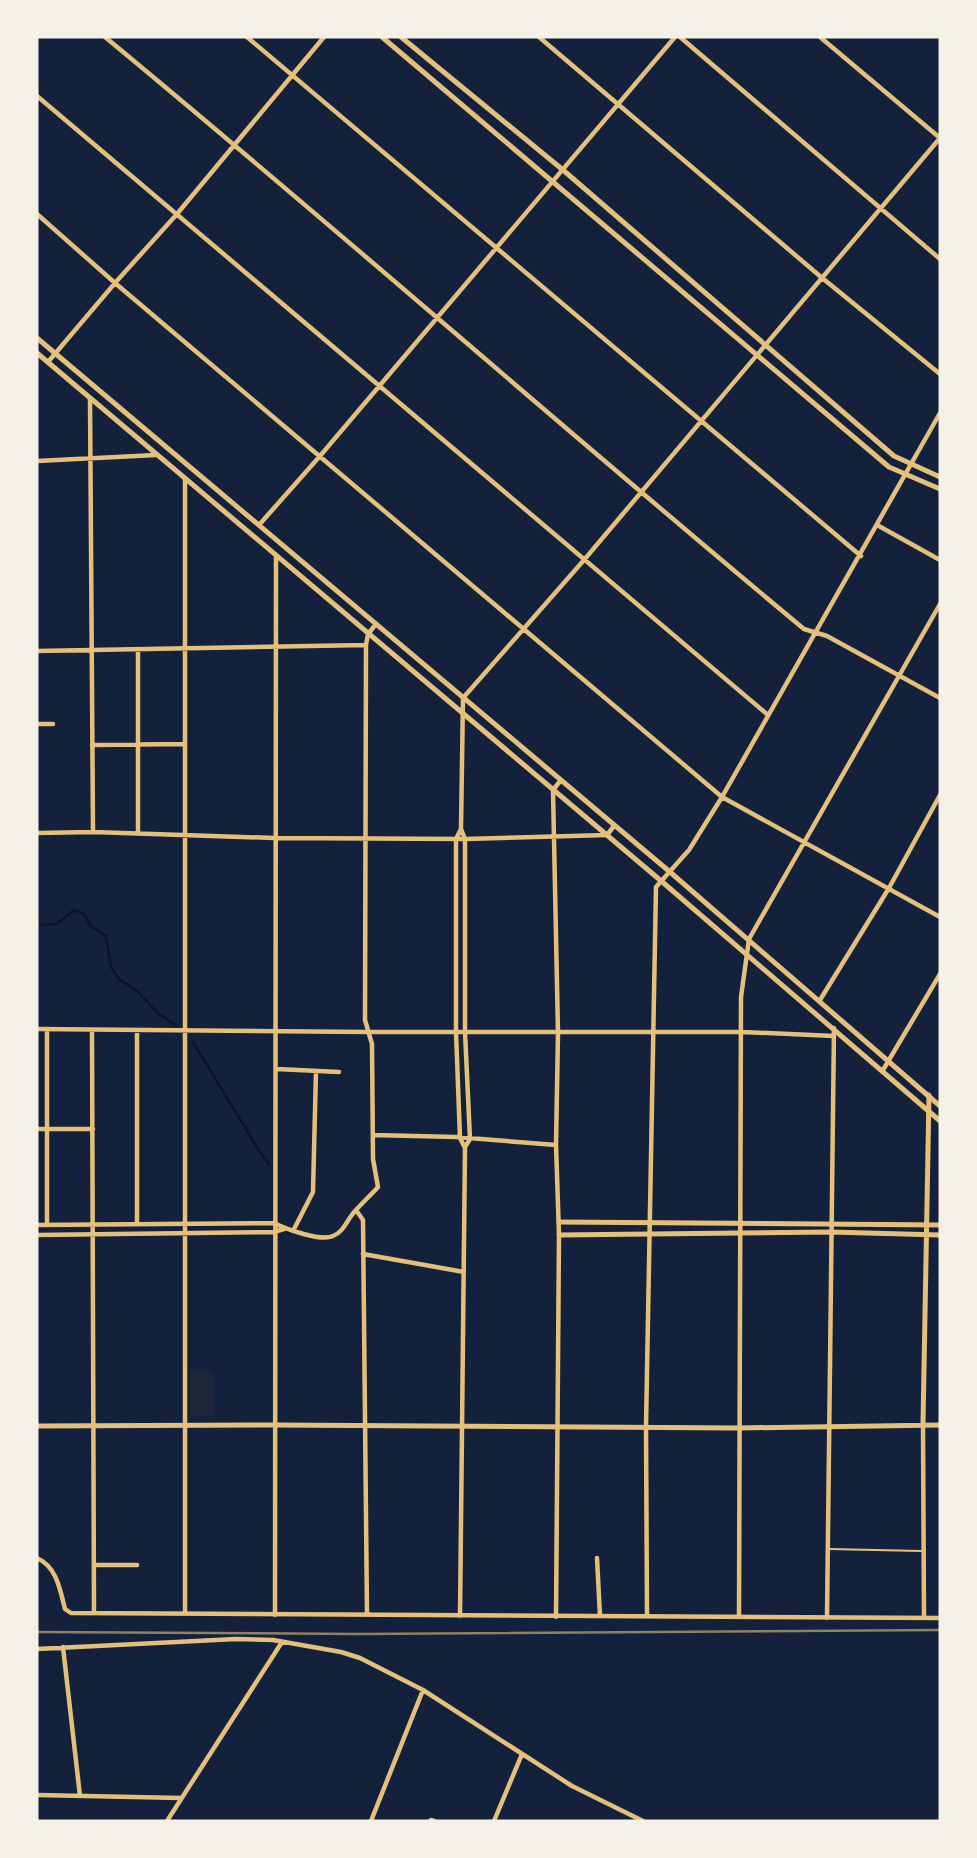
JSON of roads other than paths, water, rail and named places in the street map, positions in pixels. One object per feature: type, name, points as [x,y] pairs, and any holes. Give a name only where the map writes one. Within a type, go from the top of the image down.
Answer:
[{"type":"street","points":[[105,37],[234,144],[640,493],[804,629],[827,636],[940,698]]},
{"type":"street","points":[[247,37],[861,556]]},
{"type":"street","points":[[48,362],[177,214],[324,37]]},
{"type":"street","points":[[383,37],[889,467],[940,489]]},
{"type":"street","points":[[401,37],[563,170],[894,456],[940,477]]},
{"type":"street","points":[[539,37],[821,277],[940,374]]},
{"type":"street","points":[[259,525],[677,37],[881,206],[940,259]]},
{"type":"street","points":[[460,1616],[466,932],[465,839],[461,829],[463,698],[584,560],[940,138],[820,37]]},
{"type":"street","points":[[454,98],[464,87]]},
{"type":"street","points":[[37,96],[768,715]]},
{"type":"street","points":[[37,214],[723,797],[940,917]]},
{"type":"street","points":[[655,267],[664,257]]},
{"type":"street","points":[[37,338],[749,939],[940,1105]]},
{"type":"street","points":[[37,353],[660,880],[940,1121]]},
{"type":"street","points":[[90,398],[93,832]]},
{"type":"street","points":[[647,1615],[648,1234],[656,890],[660,880],[689,850],[723,797],[940,412]]},
{"type":"street","points":[[37,461],[156,455]]},
{"type":"street","points":[[184,479],[185,1613]]},
{"type":"street","points":[[877,525],[940,560]]},
{"type":"street","points":[[275,1615],[276,556]]},
{"type":"street","points":[[739,1616],[741,998],[749,939],[940,604]]},
{"type":"street","points":[[37,1225],[274,1223],[285,1229],[320,1237],[333,1236],[378,1187],[374,1166],[372,1044],[365,1020],[366,645],[368,634],[376,624]]},
{"type":"street","points":[[37,651],[366,645]]},
{"type":"street","points":[[138,649],[138,833]]},
{"type":"street","points":[[37,724],[53,724]]},
{"type":"street","points":[[92,745],[183,744]]},
{"type":"street","points":[[556,1617],[559,1222],[553,790],[561,780]]},
{"type":"street","points":[[820,1000],[889,888],[940,795]]},
{"type":"street","points":[[37,833],[93,832],[274,838],[554,838],[607,835],[614,826]]},
{"type":"street","points":[[461,829],[456,839],[456,1032],[465,1148]]},
{"type":"street","points":[[457,932],[466,932]]},
{"type":"street","points":[[883,1070],[940,974]]},
{"type":"street","points":[[827,1618],[834,1028]]},
{"type":"street","points":[[37,1029],[742,1032],[834,1036]]},
{"type":"street","points":[[47,1029],[47,1225]]},
{"type":"street","points":[[92,1031],[94,1613]]},
{"type":"street","points":[[137,1031],[138,1223]]},
{"type":"street","points":[[277,1069],[339,1072]]},
{"type":"street","points":[[293,1231],[313,1192],[316,1071]]},
{"type":"street","points":[[923,1618],[923,1424],[929,1095]]},
{"type":"street","points":[[37,1129],[93,1129]]},
{"type":"street","points":[[373,1135],[556,1145]]},
{"type":"street","points":[[356,1210],[363,1220],[367,1614]]},
{"type":"street","points":[[559,1222],[940,1225]]},
{"type":"street","points":[[37,1235],[274,1232],[285,1229]]},
{"type":"street","points":[[559,1235],[831,1232],[940,1235]]},
{"type":"street","points":[[363,1254],[464,1272]]},
{"type":"street","points":[[37,1426],[738,1427],[940,1424]]},
{"type":"street","points":[[37,1558],[47,1564],[57,1578],[66,1612],[940,1618]]},
{"type":"street","points":[[597,1558],[600,1616]]},
{"type":"street","points":[[94,1565],[137,1565]]},
{"type":"street","points":[[37,1649],[214,1639],[322,1647],[360,1658],[422,1690],[586,1794],[643,1821]]},
{"type":"street","points":[[167,1821],[282,1642]]},
{"type":"street","points":[[63,1647],[80,1796]]},
{"type":"street","points":[[371,1821],[422,1690]]},
{"type":"street","points":[[494,1821],[523,1755]]},
{"type":"street","points":[[37,1795],[181,1798]]},
{"type":"lane","points":[[828,1549],[922,1550]]},
{"type":"waterway","points":[[37,925],[57,924],[74,910],[84,914],[91,926],[106,936],[111,967],[119,979],[137,991],[159,1014],[176,1025]]},
{"type":"waterway","points":[[193,1042],[269,1164]]},
{"type":"railway","points":[[37,1632],[359,1634],[940,1630]]}]
